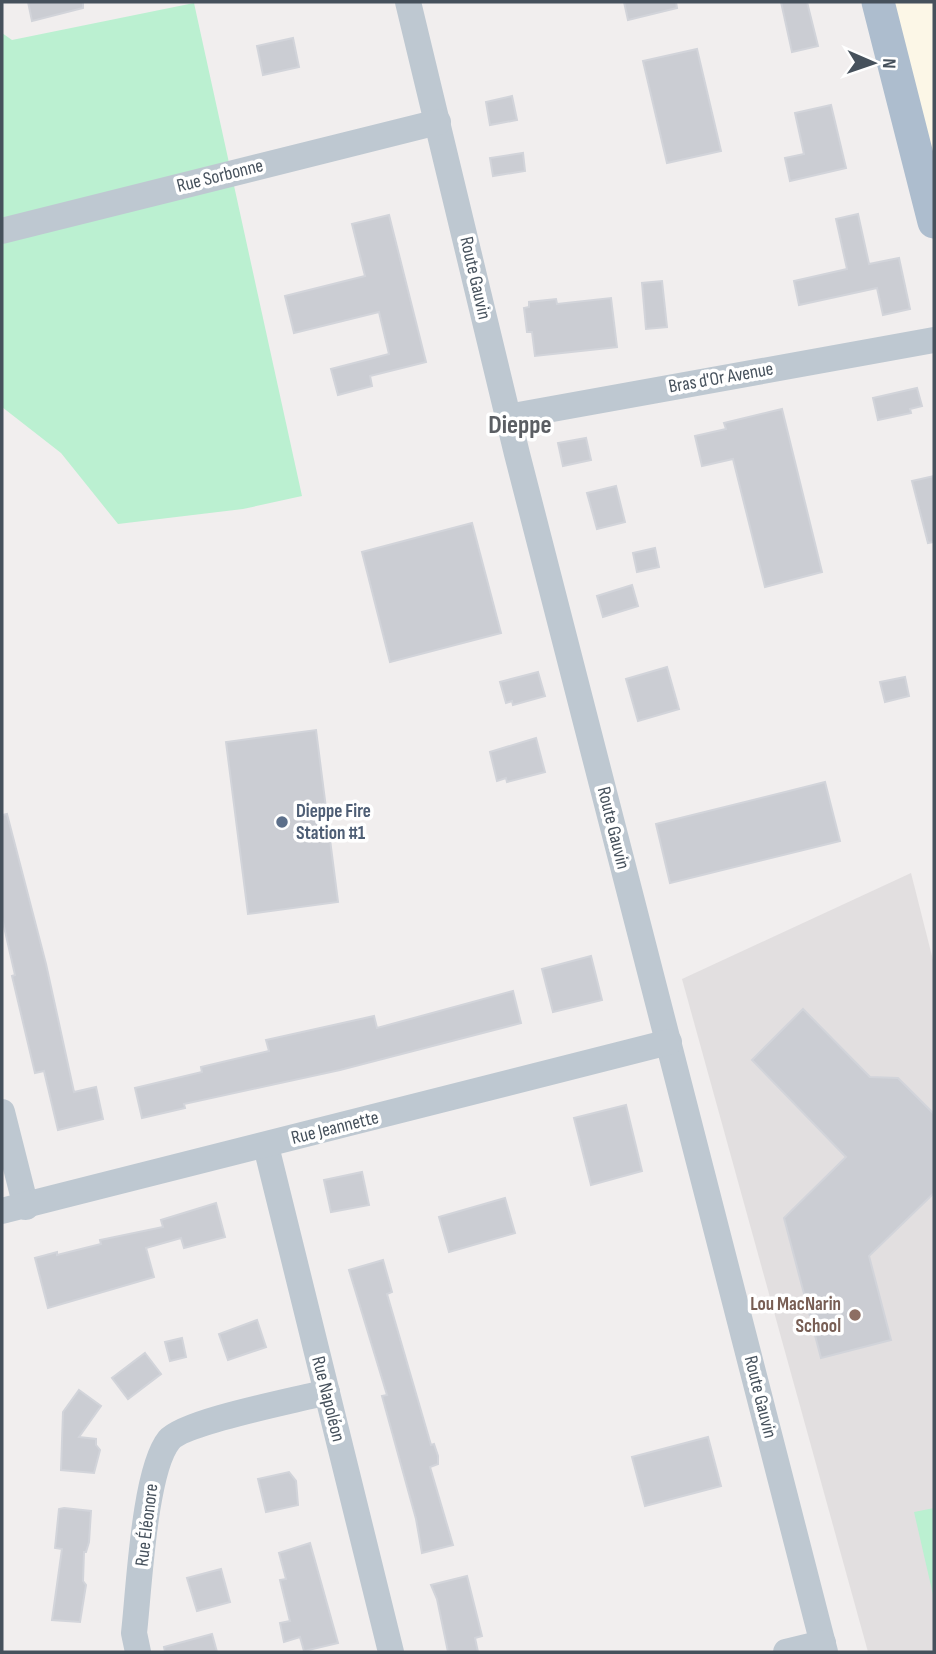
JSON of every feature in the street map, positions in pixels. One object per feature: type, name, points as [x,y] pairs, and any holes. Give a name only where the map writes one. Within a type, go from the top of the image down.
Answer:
[{"type":"main road","points":[[878,2],[934,222]]},
{"type":"street","name":"Route Gauvin","points":[[408,2],[508,417],[824,1648]]},
{"type":"street","name":"Rue Sorbonne","points":[[2,231],[438,122]]},
{"type":"street","name":"Bras d'Or Avenue","points":[[508,417],[934,340]]},
{"type":"street","name":"Rue Jeannette","points":[[14,1209],[669,1042]]},
{"type":"street","points":[[2,1112],[14,1209]]},
{"type":"street","name":"Rue Napoléon","points":[[266,1146],[391,1652]]},
{"type":"street","name":"Rue Éléonore","points":[[138,1652],[134,1633],[154,1473],[170,1439],[201,1424],[327,1392]]},
{"type":"street","points":[[786,1652],[824,1648]]},
{"type":"shaded area","points":[[891,2],[934,2],[934,159]]},
{"type":"shaded area","name":"Lou MacNarin School","points":[[911,873],[934,964],[934,1652],[868,1652],[682,979]]},
{"type":"green space","points":[[194,3],[302,496],[243,509],[118,524],[61,453],[2,407],[2,33],[12,40]]},
{"type":"green space","points":[[934,1508],[934,1599],[914,1512]]},
{"type":"building","points":[[28,2],[83,2],[83,8],[32,21]]},
{"type":"building","points":[[624,2],[676,2],[677,8],[628,20]]},
{"type":"building","points":[[781,2],[807,2],[818,46],[792,52]]},
{"type":"building","points":[[293,38],[299,67],[263,75],[257,46]]},
{"type":"building","points":[[697,49],[721,151],[667,163],[643,61]]},
{"type":"building","points":[[512,96],[517,120],[490,125],[486,102]]},
{"type":"building","points":[[831,105],[846,168],[790,181],[785,158],[804,154],[795,113]]},
{"type":"building","points":[[523,153],[525,171],[493,176],[490,158]]},
{"type":"building","points":[[858,214],[869,264],[899,258],[910,309],[883,315],[877,288],[799,305],[794,281],[847,269],[836,219]]},
{"type":"building","points":[[389,215],[426,362],[370,376],[372,386],[338,395],[331,369],[389,354],[379,312],[294,333],[285,296],[365,276],[352,224]]},
{"type":"building","points":[[662,281],[667,327],[646,329],[642,283]]},
{"type":"building","points":[[611,298],[617,347],[535,356],[532,332],[527,332],[524,308],[529,307],[529,302],[556,299],[557,304]]},
{"type":"building","points":[[917,388],[922,406],[910,409],[911,413],[878,420],[873,398]]},
{"type":"building","points":[[782,409],[822,572],[765,587],[733,459],[702,466],[695,436],[726,429],[724,423]]},
{"type":"building","points":[[586,438],[591,460],[563,466],[558,443]]},
{"type":"building","points":[[934,476],[934,542],[928,543],[912,481]]},
{"type":"building","points":[[616,486],[625,522],[597,529],[587,493]]},
{"type":"building","points":[[472,523],[501,633],[390,662],[362,552]]},
{"type":"building","points":[[655,548],[659,567],[637,572],[633,553]]},
{"type":"building","points":[[632,585],[638,606],[603,617],[597,596]]},
{"type":"building","points":[[667,667],[679,709],[638,721],[626,679]]},
{"type":"building","points":[[538,672],[545,696],[513,705],[512,701],[506,703],[500,682]]},
{"type":"building","points":[[905,677],[909,696],[885,702],[880,682]]},
{"type":"building","name":"Dieppe Fire Station #1","points":[[316,730],[338,902],[248,914],[226,742]]},
{"type":"building","points":[[536,738],[545,772],[507,782],[506,778],[497,781],[490,752]]},
{"type":"building","points":[[825,782],[840,841],[670,883],[656,824]]},
{"type":"building","points":[[7,814],[46,964],[74,1092],[96,1087],[103,1119],[58,1130],[44,1071],[35,1073],[12,976],[15,975],[2,918],[2,815]]},
{"type":"building","points":[[591,956],[602,1000],[553,1012],[542,969]]},
{"type":"building","points":[[513,991],[521,1023],[340,1070],[184,1104],[185,1108],[142,1118],[135,1088],[202,1072],[201,1067],[269,1051],[266,1040],[374,1016],[377,1028]]},
{"type":"building","name":"Lou MacNarin School","points":[[803,1009],[870,1077],[898,1078],[934,1114],[934,1193],[869,1256],[891,1340],[821,1358],[784,1218],[846,1157],[752,1060]]},
{"type":"building","points":[[626,1105],[642,1171],[591,1185],[574,1118]]},
{"type":"building","points":[[362,1172],[369,1205],[331,1212],[324,1180]]},
{"type":"building","points":[[505,1198],[515,1233],[449,1252],[439,1217]]},
{"type":"building","points":[[216,1203],[225,1237],[184,1248],[181,1238],[146,1248],[154,1277],[48,1308],[35,1258],[57,1252],[57,1255],[101,1244],[100,1240],[163,1227],[161,1220]]},
{"type":"building","points":[[383,1260],[392,1292],[387,1294],[431,1445],[434,1444],[438,1456],[438,1464],[430,1467],[453,1545],[422,1553],[416,1519],[382,1396],[387,1395],[349,1270]]},
{"type":"building","points":[[257,1320],[266,1347],[228,1360],[219,1334]]},
{"type":"building","points":[[182,1338],[186,1357],[170,1361],[165,1342]]},
{"type":"building","points":[[145,1353],[161,1374],[128,1399],[112,1378]]},
{"type":"building","points":[[79,1390],[101,1406],[79,1437],[96,1439],[100,1450],[94,1473],[61,1470],[63,1412]]},
{"type":"building","points":[[708,1437],[721,1486],[645,1506],[632,1457]]},
{"type":"building","points":[[289,1472],[296,1481],[298,1505],[266,1512],[258,1479]]},
{"type":"building","points":[[59,1509],[91,1511],[89,1542],[84,1552],[83,1581],[86,1585],[80,1622],[52,1620],[62,1549],[55,1548]]},
{"type":"building","points":[[310,1543],[338,1643],[304,1651],[300,1637],[284,1642],[280,1623],[290,1621],[280,1580],[286,1579],[279,1553]]},
{"type":"building","points":[[221,1569],[230,1602],[197,1611],[187,1578]]},
{"type":"building","points":[[467,1576],[482,1636],[475,1638],[478,1652],[448,1652],[437,1599],[431,1585]]},
{"type":"building","points":[[212,1634],[217,1652],[165,1652],[164,1647]]},
{"type":"place","name":"Dieppe Fire Station #1","points":[[282,822]]},
{"type":"place","name":"Lou MacNarin School","points":[[855,1315]]},
{"type":"district","name":"Dieppe","points":[[520,425]]}]
